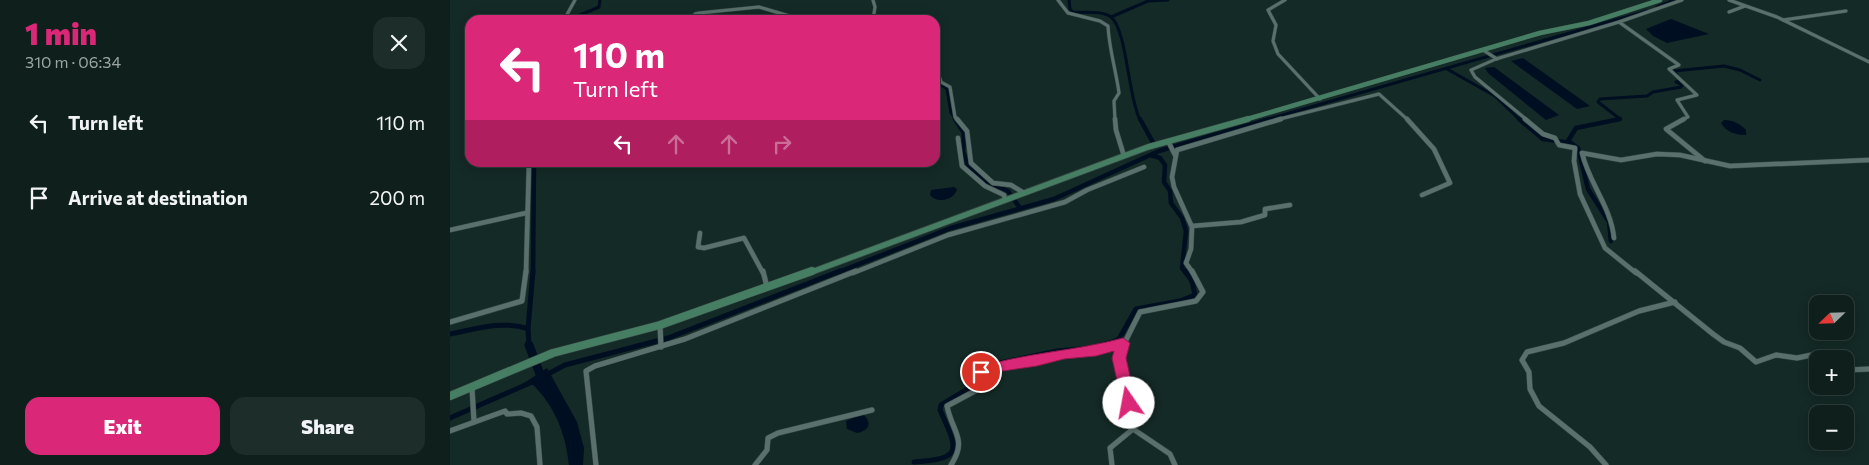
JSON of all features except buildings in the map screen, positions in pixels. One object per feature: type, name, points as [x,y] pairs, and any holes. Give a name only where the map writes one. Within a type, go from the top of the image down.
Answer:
[{"type":"street","points":[[567,15],[575,0]]},
{"type":"street","points":[[873,0],[874,15]]},
{"type":"street","points":[[1058,0],[1068,13],[1100,21],[1108,26],[1109,50],[1114,60],[1119,93],[1114,101],[1116,123],[1124,156]]},
{"type":"street","points":[[1285,0],[1268,10],[1276,25],[1273,41],[1282,60],[1320,99]]},
{"type":"street","points":[[450,396],[553,353],[660,325],[767,289],[1160,143],[1485,52],[1540,33],[1589,23],[1660,0]]},
{"type":"street","points":[[1682,0],[1619,22],[1496,59],[1472,70],[1473,74],[1543,134],[1555,138],[1559,145],[1575,148],[1574,161],[1580,194],[1605,248],[1630,265],[1643,280],[1675,302],[1724,342],[1740,348],[1756,362],[1776,355],[1797,358],[1809,356]]},
{"type":"street","points":[[1729,0],[1782,20],[1869,62]]},
{"type":"street","points":[[1729,12],[1746,6]]},
{"type":"street","points":[[694,15],[759,7],[786,15]]},
{"type":"street","points":[[1782,20],[1846,11]]},
{"type":"street","points":[[1619,22],[1679,65],[1669,69],[1697,95],[1677,100],[1688,117],[1666,129],[1706,162]]},
{"type":"street","points":[[1485,52],[1496,59]]},
{"type":"street","points":[[940,79],[941,82],[950,87],[957,120],[967,131],[968,153],[971,163],[993,182],[1010,186],[1024,193]]},
{"type":"street","points":[[1174,154],[1177,150],[1294,116],[1379,94],[1418,129],[1434,149],[1450,183],[1422,195]]},
{"type":"street","points":[[1286,109],[1294,116]]},
{"type":"street","points":[[958,138],[962,166],[985,186],[1004,194],[1005,200]]},
{"type":"street","points":[[1112,465],[1110,448],[1133,429],[1135,418],[1129,403],[1119,358],[1123,343],[1140,312],[1196,301],[1202,296],[1202,286],[1186,263],[1191,249],[1192,226],[1174,187],[1172,177],[1174,154],[1168,141]]},
{"type":"street","points":[[1614,238],[1612,220],[1590,178],[1581,153],[1621,160],[1656,154],[1680,154],[1706,162],[1730,166],[1869,160]]},
{"type":"street","points":[[450,322],[522,301],[526,269],[529,167]]},
{"type":"street","points":[[596,465],[586,371],[608,361],[661,347],[948,235],[1065,202],[1087,190],[1144,167]]},
{"type":"street","points":[[1192,226],[1233,224],[1260,218],[1265,215],[1264,209],[1290,205]]},
{"type":"street","points":[[450,230],[526,213]]},
{"type":"street","points":[[700,233],[698,247],[704,248],[744,238],[762,267],[767,289]]},
{"type":"street","points":[[1606,465],[1595,452],[1539,406],[1530,389],[1529,372],[1522,360],[1527,352],[1564,343],[1620,321],[1639,311],[1675,302]]},
{"type":"street","points":[[660,325],[661,347]]},
{"type":"street","points":[[952,465],[961,450],[947,406],[975,391],[980,374],[984,370],[1037,361],[1064,353],[1096,351],[1123,343]]},
{"type":"street","points":[[1854,370],[1869,369]]},
{"type":"street","points":[[472,388],[474,419]]},
{"type":"street","points":[[755,465],[767,450],[768,438],[778,433],[872,410]]},
{"type":"street","points":[[450,431],[474,419],[505,411],[508,414],[522,413],[531,416],[537,427],[540,465]]},
{"type":"street","points":[[1133,429],[1170,454],[1175,465]]},
{"type":"water","points":[[1671,19],[1709,34],[1667,43],[1653,36],[1646,29]]},
{"type":"water","points":[[1523,58],[1590,106],[1577,109],[1511,61]]},
{"type":"water","points":[[1494,67],[1559,115],[1546,120],[1488,73],[1485,68]]},
{"type":"water","points":[[1724,120],[1741,126],[1746,130],[1746,135],[1728,131],[1721,123]]},
{"type":"water","points":[[954,187],[957,189],[956,192],[947,199],[940,200],[930,195],[931,190]]},
{"type":"water","points":[[547,368],[577,422],[584,448],[583,465],[569,465],[562,432],[547,402],[533,385],[521,385]]},
{"type":"water","points":[[863,414],[868,420],[868,426],[865,430],[857,433],[847,429],[846,421]]},
{"type":"waterway","points":[[580,15],[599,7],[600,0]]},
{"type":"waterway","points":[[1069,0],[1070,9],[1073,12],[1103,13],[1111,17]]},
{"type":"waterway","points":[[1111,17],[1148,1],[1168,0]]},
{"type":"waterway","points":[[1657,7],[1674,0]]},
{"type":"waterway","points":[[1265,120],[1647,11]]},
{"type":"waterway","points":[[1111,17],[1121,35],[1136,110],[1140,120]]},
{"type":"waterway","points":[[1677,75],[1674,71],[1724,66],[1740,70],[1760,80]]},
{"type":"waterway","points":[[1447,69],[1495,96],[1520,120]]},
{"type":"waterway","points":[[1620,119],[1598,102],[1600,99],[1647,96],[1653,92],[1681,87],[1682,85],[1676,82],[1682,80]]},
{"type":"waterway","points":[[940,84],[947,89],[951,113],[956,120]]},
{"type":"waterway","points":[[955,119],[964,133],[963,152],[968,165],[987,182],[1008,191],[1020,208]]},
{"type":"waterway","points":[[1140,119],[1155,146]]},
{"type":"waterway","points":[[836,273],[951,228],[1054,199],[1159,151],[1270,119]]},
{"type":"waterway","points":[[1519,119],[1543,139],[1571,143]]},
{"type":"waterway","points":[[1571,143],[1568,141],[1576,128],[1620,119]]},
{"type":"waterway","points":[[1571,143],[1578,148],[1588,189],[1609,222],[1611,241]]},
{"type":"waterway","points":[[1151,155],[1160,158],[1165,165],[1164,182],[1170,191],[1171,203],[1182,218],[1186,231],[1182,268],[1186,273]]},
{"type":"waterway","points":[[533,273],[534,167]]},
{"type":"waterway","points":[[528,329],[533,271]]},
{"type":"waterway","points":[[546,375],[565,365],[668,338],[840,271]]},
{"type":"waterway","points":[[914,462],[930,461],[949,455],[953,443],[940,410],[941,405],[971,387],[976,371],[980,367],[1057,351],[1091,348],[1113,342],[1119,339],[1136,309],[1180,301],[1195,295],[1192,281],[1185,271]]},
{"type":"waterway","points":[[450,334],[499,325],[519,326],[528,329]]},
{"type":"waterway","points":[[528,329],[529,345]]},
{"type":"waterway","points":[[529,345],[543,382]]},
{"type":"waterway","points":[[450,418],[530,383]]},
{"type":"route","points":[[981,372],[996,367],[1037,361],[1064,353],[1096,351],[1123,343],[1123,349],[1119,354],[1119,358],[1129,403]]}]
